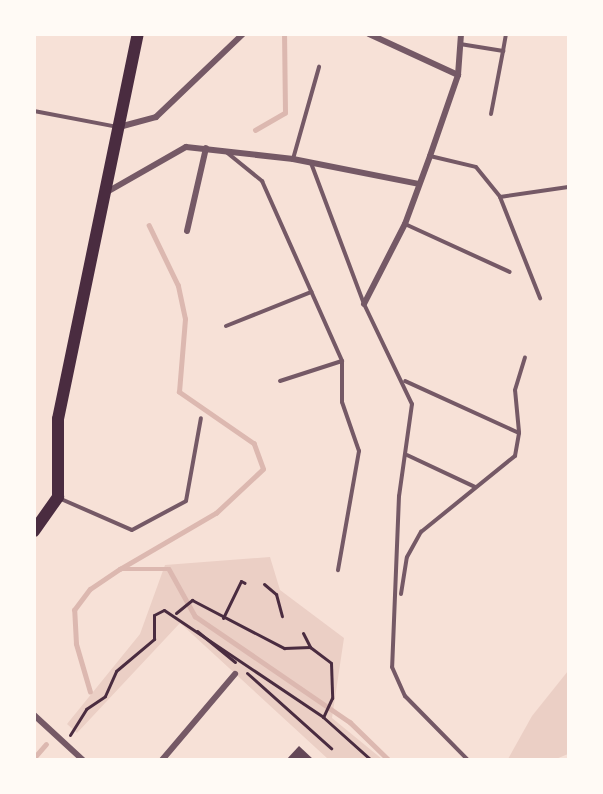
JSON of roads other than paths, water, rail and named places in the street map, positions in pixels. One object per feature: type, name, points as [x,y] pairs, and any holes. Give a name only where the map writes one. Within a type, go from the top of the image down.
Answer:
[{"type":"main road","points":[[34,531],[58,497],[58,419],[138,34]]},
{"type":"street","points":[[119,127],[156,117],[243,34]]},
{"type":"street","points":[[369,34],[458,75]]},
{"type":"street","points":[[364,304],[405,224],[430,156],[458,75],[461,34]]},
{"type":"street","points":[[106,192],[186,147],[293,159],[419,184]]},
{"type":"street","points":[[187,231],[206,148]]},
{"type":"street","points":[[162,759],[235,674]]},
{"type":"street","points":[[34,715],[83,759]]},
{"type":"lane","points":[[491,114],[506,34]]},
{"type":"lane","points":[[460,44],[503,51]]},
{"type":"lane","points":[[293,159],[319,66]]},
{"type":"lane","points":[[34,111],[119,127]]},
{"type":"lane","points":[[225,150],[262,181],[342,361],[342,402],[359,451],[338,570]]},
{"type":"lane","points":[[430,156],[476,167],[500,197],[540,298]]},
{"type":"lane","points":[[311,163],[364,304],[404,380],[412,404],[407,455],[399,496],[392,667],[405,696],[468,759]]},
{"type":"lane","points":[[500,197],[568,187]]},
{"type":"lane","points":[[405,224],[510,272]]},
{"type":"lane","points":[[226,326],[311,292]]},
{"type":"lane","points":[[401,594],[407,557],[421,532],[515,456],[519,433],[515,390],[525,357]]},
{"type":"lane","points":[[280,381],[342,361]]},
{"type":"lane","points":[[404,380],[519,433]]},
{"type":"lane","points":[[58,497],[132,530],[186,501],[201,418]]},
{"type":"lane","points":[[407,455],[475,487]]},
{"type":"waterway","points":[[255,130],[285,113],[284,34]]},
{"type":"waterway","points":[[90,692],[76,644],[74,610],[90,589],[216,513],[263,469],[254,444],[179,392],[185,319],[178,286],[149,226]]},
{"type":"waterway","points":[[120,569],[169,569],[195,616],[350,722],[389,760]]},
{"type":"waterway","points":[[34,758],[46,744]]}]
